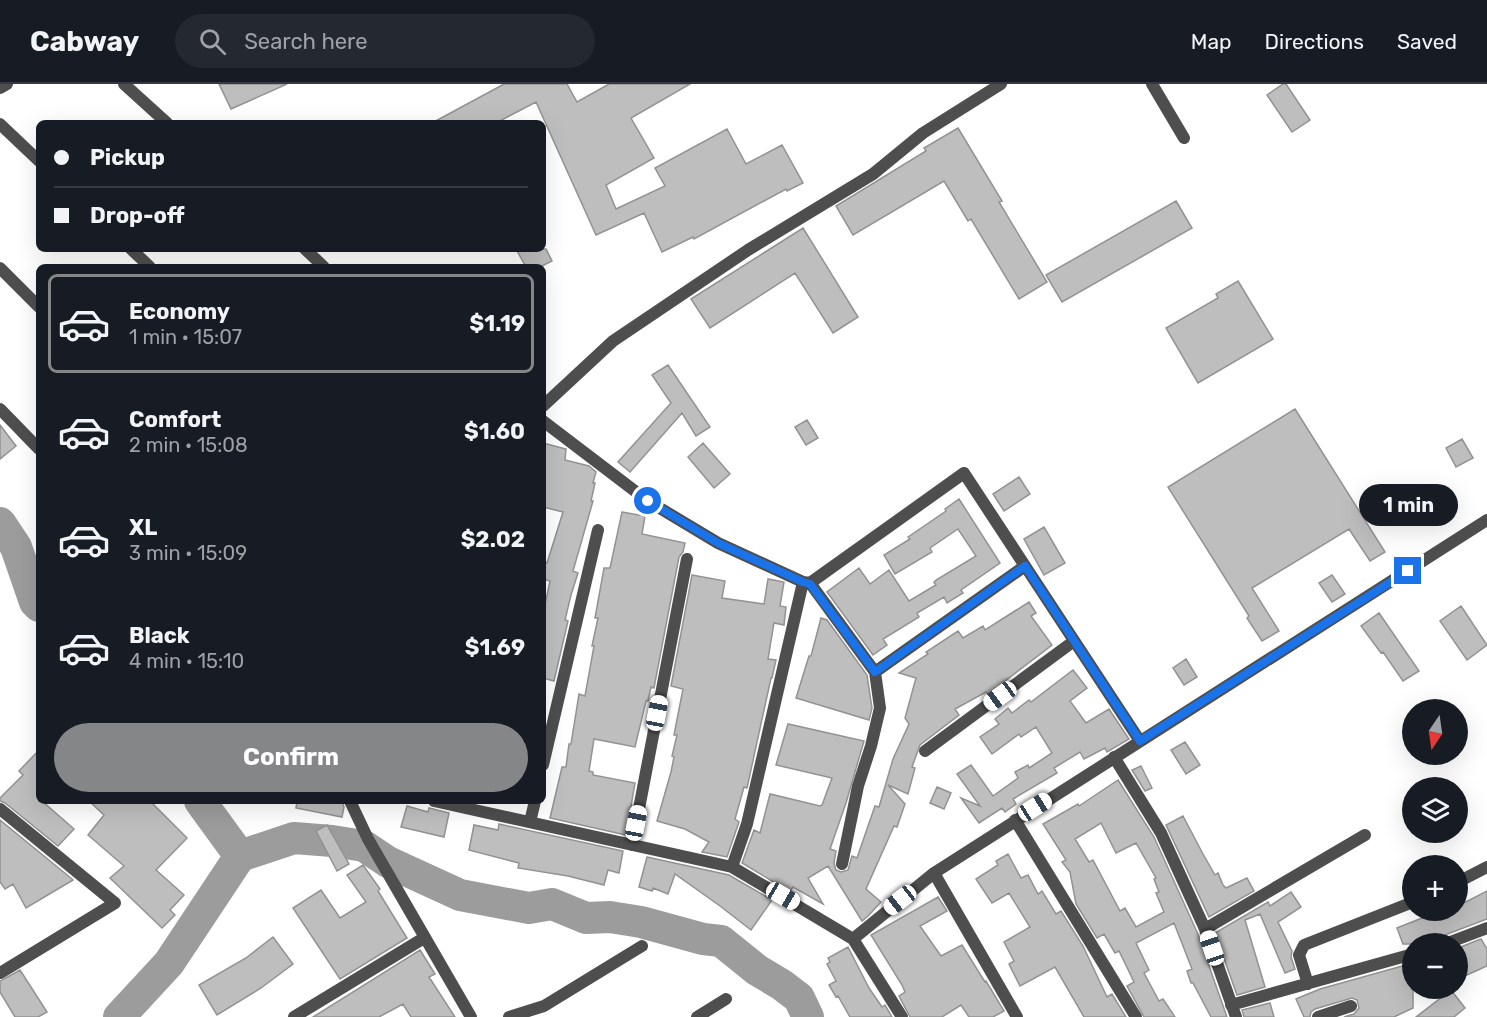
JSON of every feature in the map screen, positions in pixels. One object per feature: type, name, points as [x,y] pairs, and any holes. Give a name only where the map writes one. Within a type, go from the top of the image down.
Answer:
[{"type":"street","points":[[0,88],[7,84]]},
{"type":"street","points":[[124,84],[164,120]]},
{"type":"street","points":[[546,403],[613,341],[748,250],[873,174],[923,133],[1001,84]]},
{"type":"street","points":[[1152,84],[1184,138]]},
{"type":"street","points":[[0,124],[36,158]]},
{"type":"street","points":[[134,252],[147,264]]},
{"type":"street","points":[[308,252],[321,264]]},
{"type":"street","points":[[0,268],[36,304]]},
{"type":"street","points":[[0,409],[36,446]]},
{"type":"street","points":[[546,423],[648,501],[718,543],[806,583],[875,672],[880,708],[858,786],[842,864]]},
{"type":"street","points":[[732,867],[747,824],[806,583],[964,473],[1140,741]]},
{"type":"street","points":[[853,939],[934,873],[1487,520]]},
{"type":"street","points":[[546,752],[598,530]]},
{"type":"street","points":[[632,844],[687,559]]},
{"type":"street","points":[[875,672],[1025,566]]},
{"type":"street","points":[[925,751],[1074,641]]},
{"type":"street","points":[[1114,757],[1161,833],[1205,929],[1236,1017]]},
{"type":"street","points":[[351,804],[368,839],[471,1017]]},
{"type":"street","points":[[448,804],[732,867],[853,939],[902,1017]]},
{"type":"street","points":[[530,822],[534,804]]},
{"type":"street","points":[[0,809],[115,903],[0,973]]},
{"type":"street","points":[[1015,820],[1136,1017]]},
{"type":"street","points":[[1205,929],[1365,835]]},
{"type":"street","points":[[1468,877],[1487,867]]},
{"type":"street","points":[[934,873],[1017,1017]]},
{"type":"street","points":[[1308,984],[1299,955],[1304,945],[1402,906]]},
{"type":"street","points":[[1468,935],[1487,928]]},
{"type":"street","points":[[294,1017],[424,938]]},
{"type":"street","points":[[509,1017],[544,1006],[642,946]]},
{"type":"street","points":[[1231,1005],[1402,957]]},
{"type":"street","points":[[697,1017],[726,999]]},
{"type":"street","points":[[1318,1017],[1350,1006]]},
{"type":"building","points":[[219,84],[287,84],[231,109]]},
{"type":"building","points":[[504,84],[567,84],[577,102],[609,84],[690,84],[631,118],[654,158],[606,185],[616,209],[665,186],[655,168],[727,129],[746,164],[782,145],[803,183],[787,191],[786,189],[694,239],[693,237],[662,252],[644,213],[596,235],[536,102],[502,120],[438,120]]},
{"type":"building","points":[[1286,84],[1310,120],[1292,132],[1267,95]]},
{"type":"building","points":[[958,128],[1047,282],[1019,299],[971,219],[968,221],[944,181],[853,235],[836,206],[926,151],[924,148]]},
{"type":"building","points":[[1176,201],[1192,228],[1062,302],[1046,275]]},
{"type":"building","points":[[803,228],[858,317],[833,333],[795,273],[710,328],[691,299]]},
{"type":"building","points":[[546,249],[552,261],[546,264],[524,264],[518,252],[546,252]]},
{"type":"building","points":[[1238,281],[1273,339],[1198,383],[1166,328],[1218,298],[1216,294]]},
{"type":"building","points":[[668,365],[710,427],[696,436],[682,413],[630,472],[618,462],[671,403],[652,375]]},
{"type":"building","points":[[1295,409],[1385,552],[1370,561],[1349,529],[1252,588],[1279,631],[1262,641],[1247,618],[1249,616],[1168,487]]},
{"type":"building","points":[[807,420],[818,438],[806,445],[795,427]]},
{"type":"building","points":[[0,425],[16,446],[0,459]]},
{"type":"building","points":[[1462,439],[1473,458],[1456,467],[1446,448]]},
{"type":"building","points":[[703,443],[730,474],[714,488],[688,457]]},
{"type":"building","points":[[546,444],[566,449],[565,460],[589,466],[596,472],[591,501],[593,501],[573,571],[578,573],[565,620],[568,621],[554,681],[546,679],[546,600],[550,581],[546,580],[546,562],[563,512],[546,508]]},
{"type":"building","points":[[1019,477],[1030,494],[1004,511],[993,494]]},
{"type":"building","points":[[959,499],[1000,563],[961,590],[963,593],[947,603],[944,597],[917,613],[919,617],[883,639],[887,645],[873,655],[827,592],[859,568],[870,584],[889,570],[909,601],[936,585],[934,582],[936,580],[976,556],[958,529],[930,548],[932,552],[895,574],[884,555],[910,539],[908,537],[946,511],[945,509]]},
{"type":"building","points":[[622,512],[645,516],[642,534],[685,543],[679,557],[654,688],[651,687],[648,701],[646,701],[635,747],[594,739],[589,771],[593,772],[593,775],[635,783],[626,835],[550,818],[562,767],[566,767],[579,694],[585,696],[604,568],[610,568]]},
{"type":"building","points":[[1044,527],[1065,563],[1044,575],[1024,539]]},
{"type":"building","points":[[692,575],[725,581],[722,598],[764,604],[768,579],[784,582],[780,606],[786,607],[784,625],[774,623],[768,659],[776,660],[747,788],[744,787],[735,819],[739,822],[727,857],[702,852],[709,842],[685,829],[657,821],[674,757],[672,756],[677,735],[674,735],[683,689],[671,686]]},
{"type":"building","points":[[1332,575],[1345,594],[1332,602],[1319,583]]},
{"type":"building","points":[[1029,602],[1036,613],[1031,616],[1052,645],[988,694],[986,692],[955,709],[959,715],[920,745],[912,767],[915,768],[908,794],[888,785],[905,804],[897,827],[894,826],[866,889],[881,902],[868,916],[862,921],[828,866],[808,878],[823,904],[793,887],[790,891],[782,887],[742,863],[754,830],[760,833],[770,794],[820,806],[832,778],[776,765],[788,724],[864,741],[830,849],[836,851],[834,863],[836,870],[841,872],[848,870],[852,856],[857,858],[875,806],[879,807],[893,759],[909,724],[905,718],[916,678],[899,673],[958,631],[963,638],[983,626],[985,630]]},
{"type":"building","points":[[1461,606],[1487,645],[1467,660],[1440,621]]},
{"type":"building","points":[[1379,613],[1419,671],[1403,681],[1361,626]]},
{"type":"building","points":[[821,618],[827,620],[867,675],[872,708],[869,720],[796,698]]},
{"type":"building","points":[[1186,659],[1197,677],[1184,685],[1173,668]]},
{"type":"building","points":[[1073,670],[1087,688],[1070,701],[1086,723],[1109,709],[1129,739],[1107,752],[1105,748],[1084,759],[1080,752],[1054,768],[1057,773],[1013,799],[1016,804],[1005,812],[1002,808],[979,823],[961,798],[980,806],[957,774],[971,765],[993,796],[1018,778],[1015,772],[1028,765],[1029,768],[1052,753],[1036,727],[1021,737],[1019,734],[992,754],[980,737],[999,724],[995,719],[1008,708],[1012,713],[1029,700],[1031,702]]},
{"type":"building","points":[[1185,742],[1200,765],[1186,774],[1171,750]]},
{"type":"building","points":[[36,753],[36,804],[45,804],[74,829],[58,846],[0,801],[0,798],[23,775],[19,771]]},
{"type":"building","points":[[1141,766],[1152,788],[1145,791],[1132,770]]},
{"type":"building","points":[[1118,780],[1154,837],[1197,932],[1227,1017],[1211,1017],[1191,983],[1187,971],[1192,969],[1174,923],[1136,943],[1149,970],[1144,973],[1159,1001],[1163,999],[1175,1017],[1144,1017],[1127,986],[1134,982],[1119,951],[1115,953],[1104,934],[1097,938],[1076,904],[1070,872],[1062,862],[1066,860],[1043,824],[1078,804],[1079,806]],"holes":[[[1101,823],[1116,853],[1136,843],[1156,878],[1154,879],[1159,892],[1156,893],[1164,912],[1136,927],[1125,908],[1120,911],[1093,860],[1089,862],[1075,839]]]},
{"type":"building","points":[[937,787],[951,793],[944,809],[930,803]]},
{"type":"building","points":[[92,804],[153,804],[187,838],[156,870],[184,895],[170,910],[175,915],[162,928],[110,878],[124,866],[88,835],[104,815]]},
{"type":"building","points":[[297,804],[343,804],[344,807],[342,817],[296,808]]},
{"type":"building","points":[[407,806],[428,812],[429,808],[449,813],[444,837],[401,827]]},
{"type":"building","points":[[1183,816],[1215,875],[1218,873],[1223,885],[1226,888],[1247,878],[1254,891],[1209,917],[1166,825]]},
{"type":"building","points":[[0,820],[73,880],[26,908],[13,884],[5,889],[0,882]]},
{"type":"building","points":[[499,824],[623,851],[619,873],[608,870],[604,885],[568,876],[518,868],[519,863],[469,850],[474,825],[498,830]]},
{"type":"building","points":[[327,825],[349,864],[337,871],[316,831]]},
{"type":"building","points":[[1008,854],[1021,878],[1028,875],[1038,894],[1042,891],[1056,914],[1061,911],[1083,946],[1107,997],[1112,994],[1126,1017],[1084,1017],[1055,967],[1020,986],[1009,964],[1014,961],[1004,942],[1030,927],[1009,893],[992,903],[976,879],[998,865],[996,861]]},
{"type":"building","points":[[647,857],[729,875],[772,900],[751,930],[675,874],[668,894],[653,888],[652,891],[639,887]]},
{"type":"building","points":[[363,865],[380,889],[378,891],[407,938],[340,979],[293,908],[321,890],[340,918],[366,902],[347,875]]},
{"type":"building","points":[[1487,891],[1487,919],[1450,933],[1402,933],[1402,941],[1397,928],[1414,921],[1468,921],[1468,901]]},
{"type":"building","points":[[1291,892],[1301,907],[1278,922],[1292,951],[1291,957],[1295,969],[1285,973],[1260,914],[1245,920],[1265,987],[1237,995],[1215,933],[1268,902],[1270,906]]},
{"type":"building","points":[[938,897],[947,911],[920,926],[941,956],[962,945],[1004,1011],[993,1017],[969,1017],[961,1005],[942,1017],[910,1017],[899,996],[905,992],[902,985],[871,935]]},
{"type":"building","points":[[273,937],[293,964],[261,988],[217,1015],[199,985],[246,958]]},
{"type":"building","points":[[1481,939],[1487,949],[1487,966],[1468,975],[1468,944]]},
{"type":"building","points":[[848,947],[869,988],[882,1007],[885,1005],[892,1017],[850,1017],[838,996],[836,997],[829,985],[836,981],[827,964],[830,962],[828,958]]},
{"type":"building","points":[[420,950],[435,974],[429,977],[455,1017],[411,1017],[403,1004],[379,1017],[313,1017]]},
{"type":"building","points":[[1402,966],[1402,999],[1413,999],[1413,1008],[1394,1017],[1344,1017],[1354,1014],[1359,1008],[1357,1000],[1352,998],[1315,1009],[1311,1012],[1310,1017],[1304,1017],[1296,999],[1320,989]]},
{"type":"building","points":[[20,970],[47,1012],[38,1017],[15,1017],[0,992],[0,981]]},
{"type":"building","points":[[1439,999],[1458,999],[1465,1008],[1454,1017],[1416,1017]]},
{"type":"building","points":[[1270,1003],[1274,1017],[1244,1017],[1242,1010]]},
{"type":"waterway","points":[[0,523],[16,547],[36,603]]},
{"type":"waterway","points":[[202,804],[240,856],[294,838],[364,846],[388,862],[460,895],[529,908],[552,904],[586,918],[610,917],[641,922],[703,939],[721,941],[757,970],[799,998],[808,1017]]},
{"type":"waterway","points":[[119,1017],[169,963],[240,856]]},
{"type":"route","points":[[648,501],[718,543],[810,584],[875,672],[1025,566],[1140,741],[1408,571]]}]
